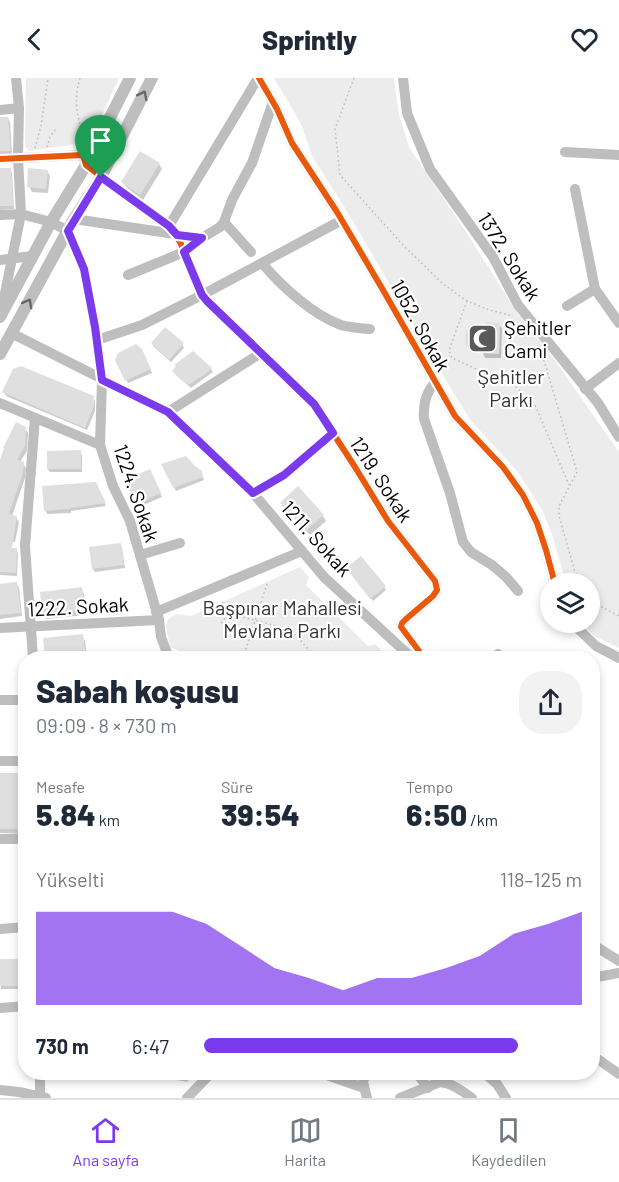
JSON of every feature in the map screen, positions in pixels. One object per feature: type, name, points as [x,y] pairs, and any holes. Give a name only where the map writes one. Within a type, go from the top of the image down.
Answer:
[{"type":"main road","points":[[0,317],[51,222],[89,159],[130,78]]},
{"type":"main road","points":[[0,354],[74,219],[101,177],[152,78]]},
{"type":"street","points":[[0,317],[5,260],[21,214],[18,158],[19,108],[16,78]]},
{"type":"street","points":[[169,226],[259,78]]},
{"type":"street","name":"1052. Sokak","points":[[259,78],[292,143],[342,220],[455,416],[503,467],[523,495],[537,523],[552,573]]},
{"type":"street","name":"1372. Sokak","points":[[403,78],[407,113],[430,169],[493,257],[518,305],[598,403],[619,437]]},
{"type":"street","points":[[128,275],[184,252],[220,227],[252,163],[273,102]]},
{"type":"street","points":[[0,110],[19,108]]},
{"type":"street","points":[[565,152],[619,155]]},
{"type":"street","name":"1219. Sokak","points":[[18,158],[83,155],[89,159],[101,177],[169,226],[177,235],[202,295],[314,404],[388,521],[435,580],[436,590],[433,596],[406,619],[401,627],[419,651]]},
{"type":"street","points":[[0,159],[18,158]]},
{"type":"street","points":[[575,189],[595,289],[619,322]]},
{"type":"street","points":[[0,215],[21,214],[51,222],[68,231]]},
{"type":"street","points":[[74,219],[202,238]]},
{"type":"street","points":[[97,340],[142,325],[342,220]]},
{"type":"street","points":[[224,222],[251,252]]},
{"type":"street","name":"1224. Sokak","points":[[68,231],[84,269],[97,340],[102,380],[100,445],[113,486],[130,521],[157,616],[160,637],[166,651]]},
{"type":"street","points":[[5,260],[33,256]]},
{"type":"street","points":[[262,263],[292,294],[324,317],[341,325],[370,329]]},
{"type":"street","points":[[567,306],[595,289]]},
{"type":"street","name":"1211. Sokak","points":[[11,333],[168,412],[253,493],[324,577],[404,651]]},
{"type":"street","points":[[168,412],[261,353]]},
{"type":"street","points":[[585,389],[619,363]]},
{"type":"street","points":[[435,383],[426,395],[424,419],[450,493],[460,535],[471,552],[492,565],[518,591]]},
{"type":"street","points":[[0,403],[100,445]]},
{"type":"street","points":[[32,651],[25,546],[35,418]]},
{"type":"street","points":[[253,493],[284,475],[333,433]]},
{"type":"street","points":[[140,555],[180,543]]},
{"type":"street","name":"1222. Sokak","points":[[0,628],[157,616],[302,551]]},
{"type":"street","points":[[582,633],[596,646],[619,658]]},
{"type":"street","points":[[0,700],[18,700]]},
{"type":"street","points":[[0,761],[18,761]]},
{"type":"street","points":[[0,839],[18,839]]},
{"type":"street","points":[[0,929],[18,928]]},
{"type":"street","points":[[600,949],[619,961]]},
{"type":"street","points":[[600,977],[619,973]]},
{"type":"street","points":[[0,1008],[18,1007]]},
{"type":"street","points":[[600,1061],[619,1074]]},
{"type":"street","points":[[0,1090],[42,1097],[41,1080]]},
{"type":"street","points":[[187,1098],[204,1080]]},
{"type":"street","points":[[336,1080],[366,1093]]},
{"type":"street","points":[[422,1080],[428,1088]]},
{"type":"street","points":[[492,1080],[506,1098]]},
{"type":"street","points":[[400,1098],[440,1082],[446,1082],[472,1098]]},
{"type":"path","points":[[34,150],[41,126],[48,78]]},
{"type":"path","points":[[80,78],[76,106],[79,126],[89,159]]},
{"type":"path","points":[[354,78],[335,129],[339,175],[442,283],[467,300],[489,310],[510,316],[520,316]]},
{"type":"path","points":[[46,149],[57,127]]},
{"type":"path","points":[[467,300],[449,350],[452,358],[516,387],[535,405],[569,487]]},
{"type":"path","points":[[540,348],[577,472],[559,506],[559,516],[576,573]]},
{"type":"path","points":[[245,651],[268,581]]},
{"type":"path","points":[[222,602],[235,615],[277,626],[293,633],[310,651]]},
{"type":"path","points":[[600,606],[619,616]]},
{"type":"path","points":[[221,624],[230,611]]},
{"type":"green space","points":[[26,78],[119,78],[89,142],[29,151],[25,146]]},
{"type":"green space","name":"Şehitler Parkı","points":[[274,78],[394,78],[399,115],[409,147],[517,313],[547,349],[619,452],[619,648],[591,633],[600,633],[600,573],[563,573],[551,531],[542,510],[518,472],[471,421],[312,156],[301,124]]},
{"type":"green space","name":"Başpınar Mahallesi Mevlana Parkı","points":[[300,567],[309,577],[306,585],[368,646],[375,644],[382,651],[178,651],[170,647],[166,626],[168,619],[177,614],[191,616]]},
{"type":"building","points":[[0,117],[8,117],[11,151],[0,151]]},
{"type":"building","points":[[140,151],[160,163],[140,195],[121,182]]},
{"type":"building","points":[[0,168],[11,168],[13,206],[0,206]]},
{"type":"building","points":[[28,168],[48,170],[46,189],[27,187]]},
{"type":"building","name":"Şehitler Cami","points":[[485,322],[500,323],[499,354],[480,353],[481,346],[465,345],[466,330],[485,330]]},
{"type":"building","points":[[165,327],[184,343],[169,360],[151,343]]},
{"type":"building","points":[[136,344],[142,349],[151,369],[125,381],[115,360],[118,353]]},
{"type":"building","points":[[193,351],[212,368],[188,385],[172,371],[176,366],[174,365]]},
{"type":"building","points":[[21,366],[94,396],[94,406],[85,428],[2,392],[13,369]]},
{"type":"building","points":[[16,422],[26,427],[26,431],[25,446],[17,460],[24,462],[23,473],[9,514],[17,516],[12,548],[17,548],[16,573],[0,572],[0,460],[3,448]]},
{"type":"building","points":[[81,450],[81,469],[47,469],[47,451]]},
{"type":"building","points":[[186,456],[202,471],[203,477],[173,488],[161,464]]},
{"type":"building","points":[[150,469],[161,493],[136,504],[125,480]]},
{"type":"building","points":[[96,482],[106,503],[44,511],[42,486]]},
{"type":"building","points":[[298,486],[324,515],[306,531],[280,503]]},
{"type":"building","points":[[121,543],[124,565],[92,569],[89,547]]},
{"type":"building","points":[[361,556],[386,586],[370,599],[346,568]]},
{"type":"building","points":[[17,582],[21,613],[0,615],[0,584]]},
{"type":"building","points":[[82,587],[85,610],[42,615],[40,592]]},
{"type":"building","points":[[83,634],[85,651],[44,651],[43,638]]},
{"type":"building","points":[[0,773],[18,773],[18,829],[0,829]]},
{"type":"building","points":[[0,959],[18,959],[18,986],[0,986]]},
{"type":"cycle path","points":[[259,78],[277,109],[292,143],[337,212],[455,416],[503,467],[523,495],[537,523],[552,573]]},
{"type":"cycle path","points":[[0,159],[83,155],[86,165],[173,230],[202,295],[314,404],[388,521],[435,581],[437,590],[433,596],[406,619],[401,627],[419,651]]},
{"type":"place","name":"Şehitler Cami","points":[[483,338]]},
{"type":"route","points":[[101,177],[169,226],[177,235],[202,238],[184,252],[202,295],[314,404],[333,433],[284,475],[253,493],[168,412],[102,380],[84,269],[68,231],[101,177]]}]
